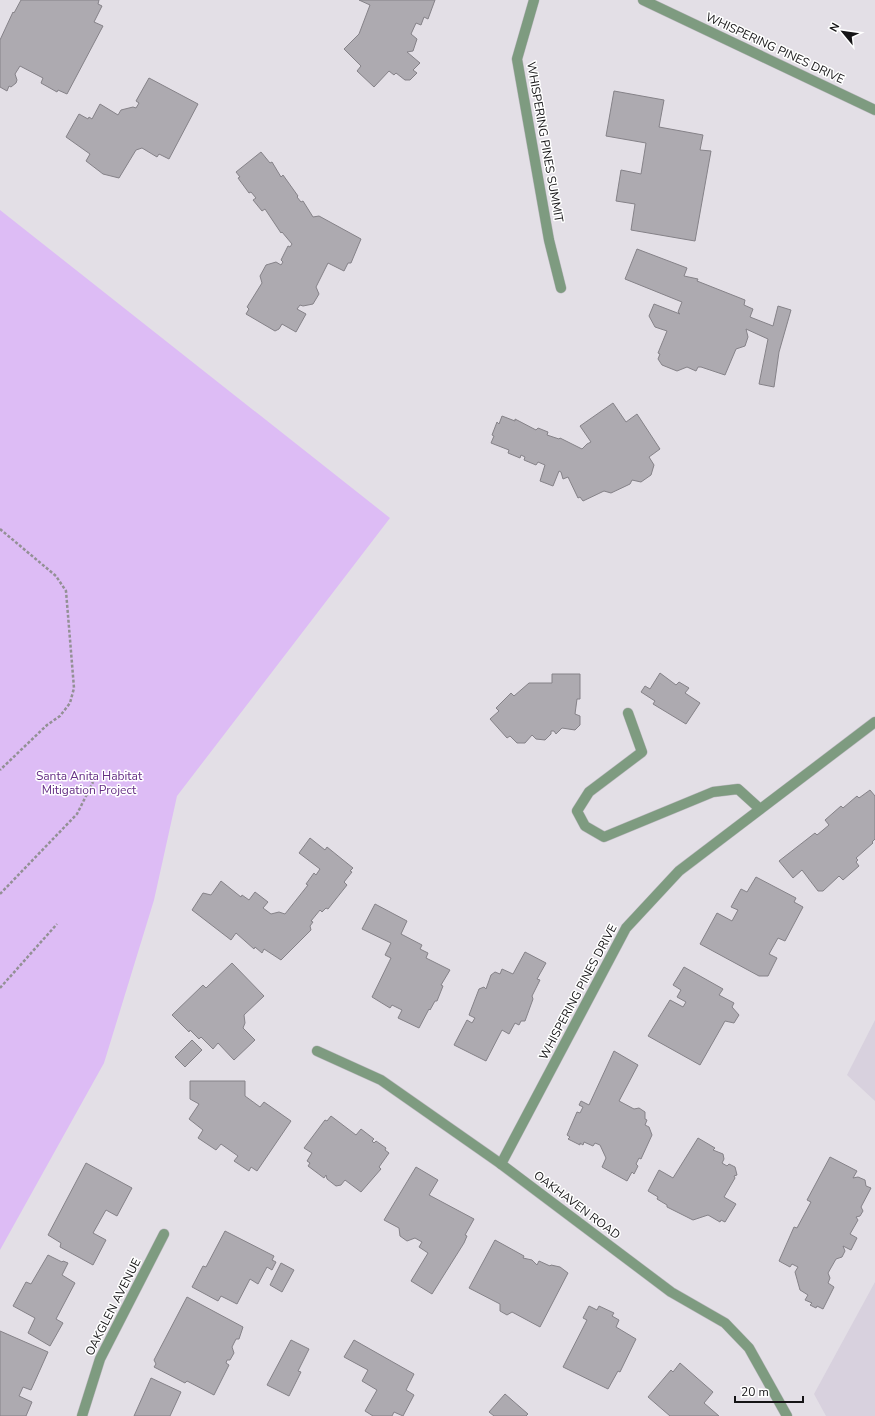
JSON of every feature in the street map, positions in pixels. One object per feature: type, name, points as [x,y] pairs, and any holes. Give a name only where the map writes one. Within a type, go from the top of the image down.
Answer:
[{"type":"street","name":"WHISPERING PINES SUMMIT","points":[[534,0],[517,60],[549,240],[561,288]]},
{"type":"street","name":"WHISPERING PINES DRIVE","points":[[643,0],[875,110]]},
{"type":"street","points":[[628,713],[642,752],[589,792],[577,811],[585,826],[604,837],[713,792],[738,790],[760,809]]},
{"type":"street","name":"WHISPERING PINES DRIVE","points":[[502,1164],[626,928],[678,871],[875,722]]},
{"type":"street","name":"OAKHAVEN ROAD","points":[[317,1051],[381,1080],[502,1164],[671,1292],[725,1323],[749,1348],[787,1416]]},
{"type":"street","name":"OAKGLEN AVENUE","points":[[82,1416],[100,1359],[164,1234]]},
{"type":"path","points":[[0,529],[56,576],[66,591],[74,688],[70,703],[60,716],[47,725],[0,770]]},
{"type":"path","points":[[0,894],[77,814],[94,782]]},
{"type":"path","points":[[0,988],[57,924]]},
{"type":"shaded area","points":[[875,1020],[875,1101],[847,1075]]},
{"type":"shaded area","points":[[875,1282],[875,1416],[826,1416],[814,1394]]},
{"type":"green space","name":"Santa Anita Habitat Mitigation Project","points":[[0,210],[390,518],[177,796],[154,900],[104,1063],[0,1250]]},
{"type":"building","points":[[21,0],[99,0],[98,4],[102,6],[94,22],[103,26],[67,94],[58,90],[57,92],[41,83],[43,78],[20,66],[15,74],[17,80],[16,83],[11,87],[9,86],[7,91],[0,87],[0,40],[13,12],[14,13]]},
{"type":"building","points":[[359,0],[435,0],[428,19],[424,17],[421,25],[416,23],[411,34],[417,39],[413,51],[407,52],[420,63],[413,70],[417,73],[410,80],[405,80],[396,73],[394,75],[389,71],[374,87],[357,71],[361,66],[344,49],[359,34],[370,5]]},
{"type":"building","points":[[149,78],[198,104],[169,159],[159,154],[157,157],[142,148],[136,150],[119,178],[103,174],[86,161],[90,154],[66,137],[79,114],[88,119],[89,117],[92,119],[100,104],[118,115],[121,110],[133,107],[136,108],[139,103],[136,101]]},
{"type":"building","points":[[614,91],[664,100],[659,127],[703,135],[700,150],[711,151],[695,241],[631,230],[635,204],[616,201],[621,170],[641,174],[646,143],[606,136]]},
{"type":"building","points":[[261,152],[270,163],[272,162],[281,177],[283,175],[298,196],[297,197],[301,202],[303,201],[313,217],[319,216],[361,239],[351,263],[348,263],[344,271],[328,263],[316,287],[319,294],[313,304],[303,306],[300,305],[297,309],[306,314],[296,332],[282,324],[279,329],[275,331],[246,314],[249,309],[247,307],[262,283],[260,276],[266,265],[276,262],[281,265],[283,262],[281,260],[288,246],[290,247],[292,244],[282,232],[281,233],[265,209],[262,211],[253,200],[256,198],[251,192],[249,193],[238,178],[240,177],[236,172]]},
{"type":"building","points":[[637,249],[687,268],[684,276],[698,279],[697,281],[745,300],[744,305],[753,309],[750,317],[773,326],[778,306],[791,310],[779,352],[774,387],[759,384],[768,339],[746,329],[748,337],[745,346],[736,349],[725,375],[701,367],[698,367],[696,371],[687,367],[677,371],[662,365],[658,359],[660,354],[658,353],[667,331],[655,327],[649,316],[654,304],[680,314],[678,312],[682,302],[625,279]]},
{"type":"building","points":[[613,403],[626,422],[637,414],[660,449],[649,457],[654,465],[651,475],[641,482],[632,480],[630,484],[611,493],[604,491],[583,501],[580,497],[578,498],[568,477],[563,479],[561,472],[559,471],[553,486],[540,481],[545,465],[538,462],[536,465],[524,460],[525,457],[521,455],[520,458],[508,453],[509,450],[491,443],[494,436],[492,435],[497,422],[499,424],[502,416],[515,421],[515,419],[536,430],[538,428],[548,432],[547,435],[560,438],[582,449],[591,442],[580,426]]},
{"type":"building","points":[[660,673],[676,685],[679,682],[689,688],[685,693],[700,703],[686,724],[653,704],[655,701],[641,692],[645,686],[650,689]]},
{"type":"building","points":[[552,674],[580,674],[580,699],[577,699],[575,714],[580,716],[580,725],[575,730],[562,728],[556,734],[554,731],[551,731],[551,734],[545,740],[536,739],[532,735],[525,743],[517,743],[510,736],[507,738],[490,719],[499,711],[496,708],[511,693],[514,696],[529,683],[552,683]]},
{"type":"building","points":[[870,790],[875,796],[875,839],[872,842],[873,843],[856,858],[858,860],[856,862],[859,866],[843,880],[839,876],[823,891],[818,891],[802,870],[793,878],[779,861],[815,833],[817,835],[829,825],[825,820],[841,806],[843,808],[857,796],[859,798]]},
{"type":"building","points":[[310,838],[325,850],[327,847],[353,868],[350,871],[352,872],[344,882],[347,885],[328,909],[326,908],[322,912],[320,910],[311,921],[313,922],[310,926],[311,930],[281,960],[264,949],[262,953],[255,947],[254,949],[236,933],[231,940],[192,910],[203,893],[211,895],[221,881],[241,897],[242,895],[249,900],[255,892],[268,902],[263,908],[271,914],[279,912],[285,914],[308,885],[306,884],[314,873],[316,875],[320,869],[299,853]]},
{"type":"building","points":[[756,877],[796,898],[794,902],[803,907],[785,941],[778,938],[769,954],[777,958],[768,976],[759,976],[700,944],[717,913],[732,921],[738,910],[731,907],[741,889],[747,892]]},
{"type":"building","points":[[375,904],[407,921],[401,934],[422,945],[420,949],[428,953],[426,958],[450,970],[441,985],[443,986],[437,1001],[435,1001],[430,1010],[429,1009],[419,1028],[398,1018],[402,1010],[392,1005],[390,1008],[372,997],[391,958],[385,955],[391,943],[362,929]]},
{"type":"building","points":[[525,952],[546,963],[537,979],[540,980],[532,996],[533,999],[525,1021],[521,1021],[519,1025],[515,1023],[509,1034],[502,1030],[486,1061],[454,1045],[467,1020],[472,1023],[475,1018],[469,1015],[479,989],[484,987],[486,989],[491,975],[495,972],[500,974],[502,969],[513,974]]},
{"type":"building","points":[[232,963],[264,996],[244,1015],[245,1023],[243,1028],[255,1040],[234,1060],[218,1043],[213,1049],[201,1037],[199,1039],[190,1030],[189,1032],[172,1015],[203,985],[206,988]]},
{"type":"building","points":[[684,967],[723,989],[719,995],[734,1003],[732,1007],[739,1015],[734,1023],[725,1021],[700,1065],[648,1036],[670,1000],[683,1007],[686,1002],[677,997],[681,990],[673,985]]},
{"type":"building","points":[[192,1040],[202,1050],[185,1067],[175,1057]]},
{"type":"building","points":[[614,1051],[638,1065],[619,1101],[634,1109],[639,1108],[645,1112],[645,1119],[647,1120],[645,1125],[649,1127],[652,1135],[641,1159],[639,1158],[636,1164],[638,1166],[634,1174],[632,1172],[627,1181],[602,1167],[606,1158],[600,1145],[595,1143],[593,1146],[584,1142],[583,1145],[580,1143],[580,1145],[568,1139],[570,1137],[567,1135],[577,1112],[580,1113],[583,1107],[579,1105],[581,1101],[589,1105]]},
{"type":"building","points":[[190,1081],[245,1081],[245,1096],[260,1107],[264,1102],[291,1121],[257,1171],[251,1167],[249,1171],[234,1161],[238,1156],[221,1144],[216,1150],[198,1138],[203,1130],[189,1119],[199,1104],[190,1099]]},
{"type":"building","points":[[331,1116],[356,1135],[361,1129],[374,1139],[372,1141],[374,1143],[376,1141],[386,1148],[385,1150],[389,1153],[379,1167],[381,1169],[361,1192],[345,1180],[341,1185],[336,1186],[327,1179],[326,1175],[324,1178],[308,1166],[310,1163],[307,1161],[312,1153],[304,1148],[325,1120],[327,1121]]},
{"type":"building","points":[[698,1138],[715,1148],[713,1150],[723,1154],[724,1159],[722,1163],[727,1166],[729,1164],[735,1167],[737,1175],[734,1176],[735,1178],[724,1197],[736,1204],[725,1222],[721,1220],[720,1222],[708,1215],[693,1220],[667,1207],[667,1205],[657,1199],[658,1197],[648,1191],[659,1170],[673,1178]]},
{"type":"building","points":[[830,1157],[857,1171],[853,1178],[858,1177],[865,1180],[866,1186],[871,1188],[861,1207],[863,1211],[860,1216],[856,1217],[858,1220],[850,1234],[857,1238],[851,1250],[843,1246],[845,1251],[842,1257],[836,1259],[828,1273],[830,1278],[828,1283],[834,1287],[823,1309],[810,1305],[812,1303],[805,1300],[808,1295],[800,1290],[795,1272],[798,1267],[792,1264],[790,1267],[779,1261],[794,1227],[797,1228],[811,1202],[807,1200]]},
{"type":"building","points":[[86,1163],[132,1188],[117,1216],[106,1210],[93,1233],[106,1240],[93,1265],[60,1247],[61,1243],[48,1235]]},
{"type":"building","points":[[416,1167],[438,1180],[429,1195],[474,1219],[465,1235],[467,1236],[464,1243],[432,1294],[411,1281],[428,1253],[419,1247],[422,1242],[415,1238],[407,1241],[400,1236],[399,1228],[384,1220]]},
{"type":"building","points":[[225,1231],[274,1256],[272,1260],[276,1262],[272,1270],[267,1267],[258,1284],[250,1279],[237,1304],[221,1296],[218,1301],[192,1287],[203,1266],[206,1267]]},
{"type":"building","points":[[495,1240],[524,1256],[523,1258],[532,1260],[537,1265],[539,1261],[550,1266],[560,1267],[568,1273],[540,1327],[512,1312],[507,1315],[500,1311],[500,1304],[469,1288]]},
{"type":"building","points":[[48,1255],[62,1262],[68,1263],[62,1275],[75,1283],[56,1319],[63,1323],[50,1346],[28,1333],[35,1318],[13,1306],[26,1282],[31,1284]]},
{"type":"building","points":[[281,1263],[294,1270],[282,1292],[270,1285]]},
{"type":"building","points":[[187,1297],[243,1327],[239,1339],[236,1339],[232,1347],[234,1353],[230,1360],[227,1360],[226,1363],[229,1365],[214,1395],[187,1381],[185,1383],[154,1367],[156,1364],[154,1360]]},
{"type":"building","points":[[589,1306],[597,1310],[599,1306],[614,1313],[612,1316],[619,1320],[616,1327],[636,1339],[620,1372],[618,1371],[608,1389],[563,1367],[587,1320],[583,1318]]},
{"type":"building","points":[[0,1331],[48,1352],[31,1390],[23,1387],[19,1396],[32,1402],[26,1416],[0,1416]]},
{"type":"building","points":[[291,1340],[309,1349],[298,1371],[301,1372],[289,1396],[267,1385]]},
{"type":"building","points":[[354,1340],[414,1374],[406,1390],[414,1395],[403,1416],[394,1412],[392,1416],[373,1416],[365,1411],[377,1390],[362,1381],[368,1370],[344,1357]]},
{"type":"building","points":[[680,1363],[713,1392],[704,1403],[719,1416],[670,1416],[648,1397],[671,1370],[673,1372]]},
{"type":"building","points":[[151,1378],[181,1392],[170,1416],[134,1416]]},
{"type":"building","points":[[505,1394],[528,1414],[526,1416],[494,1416],[489,1412]]}]
